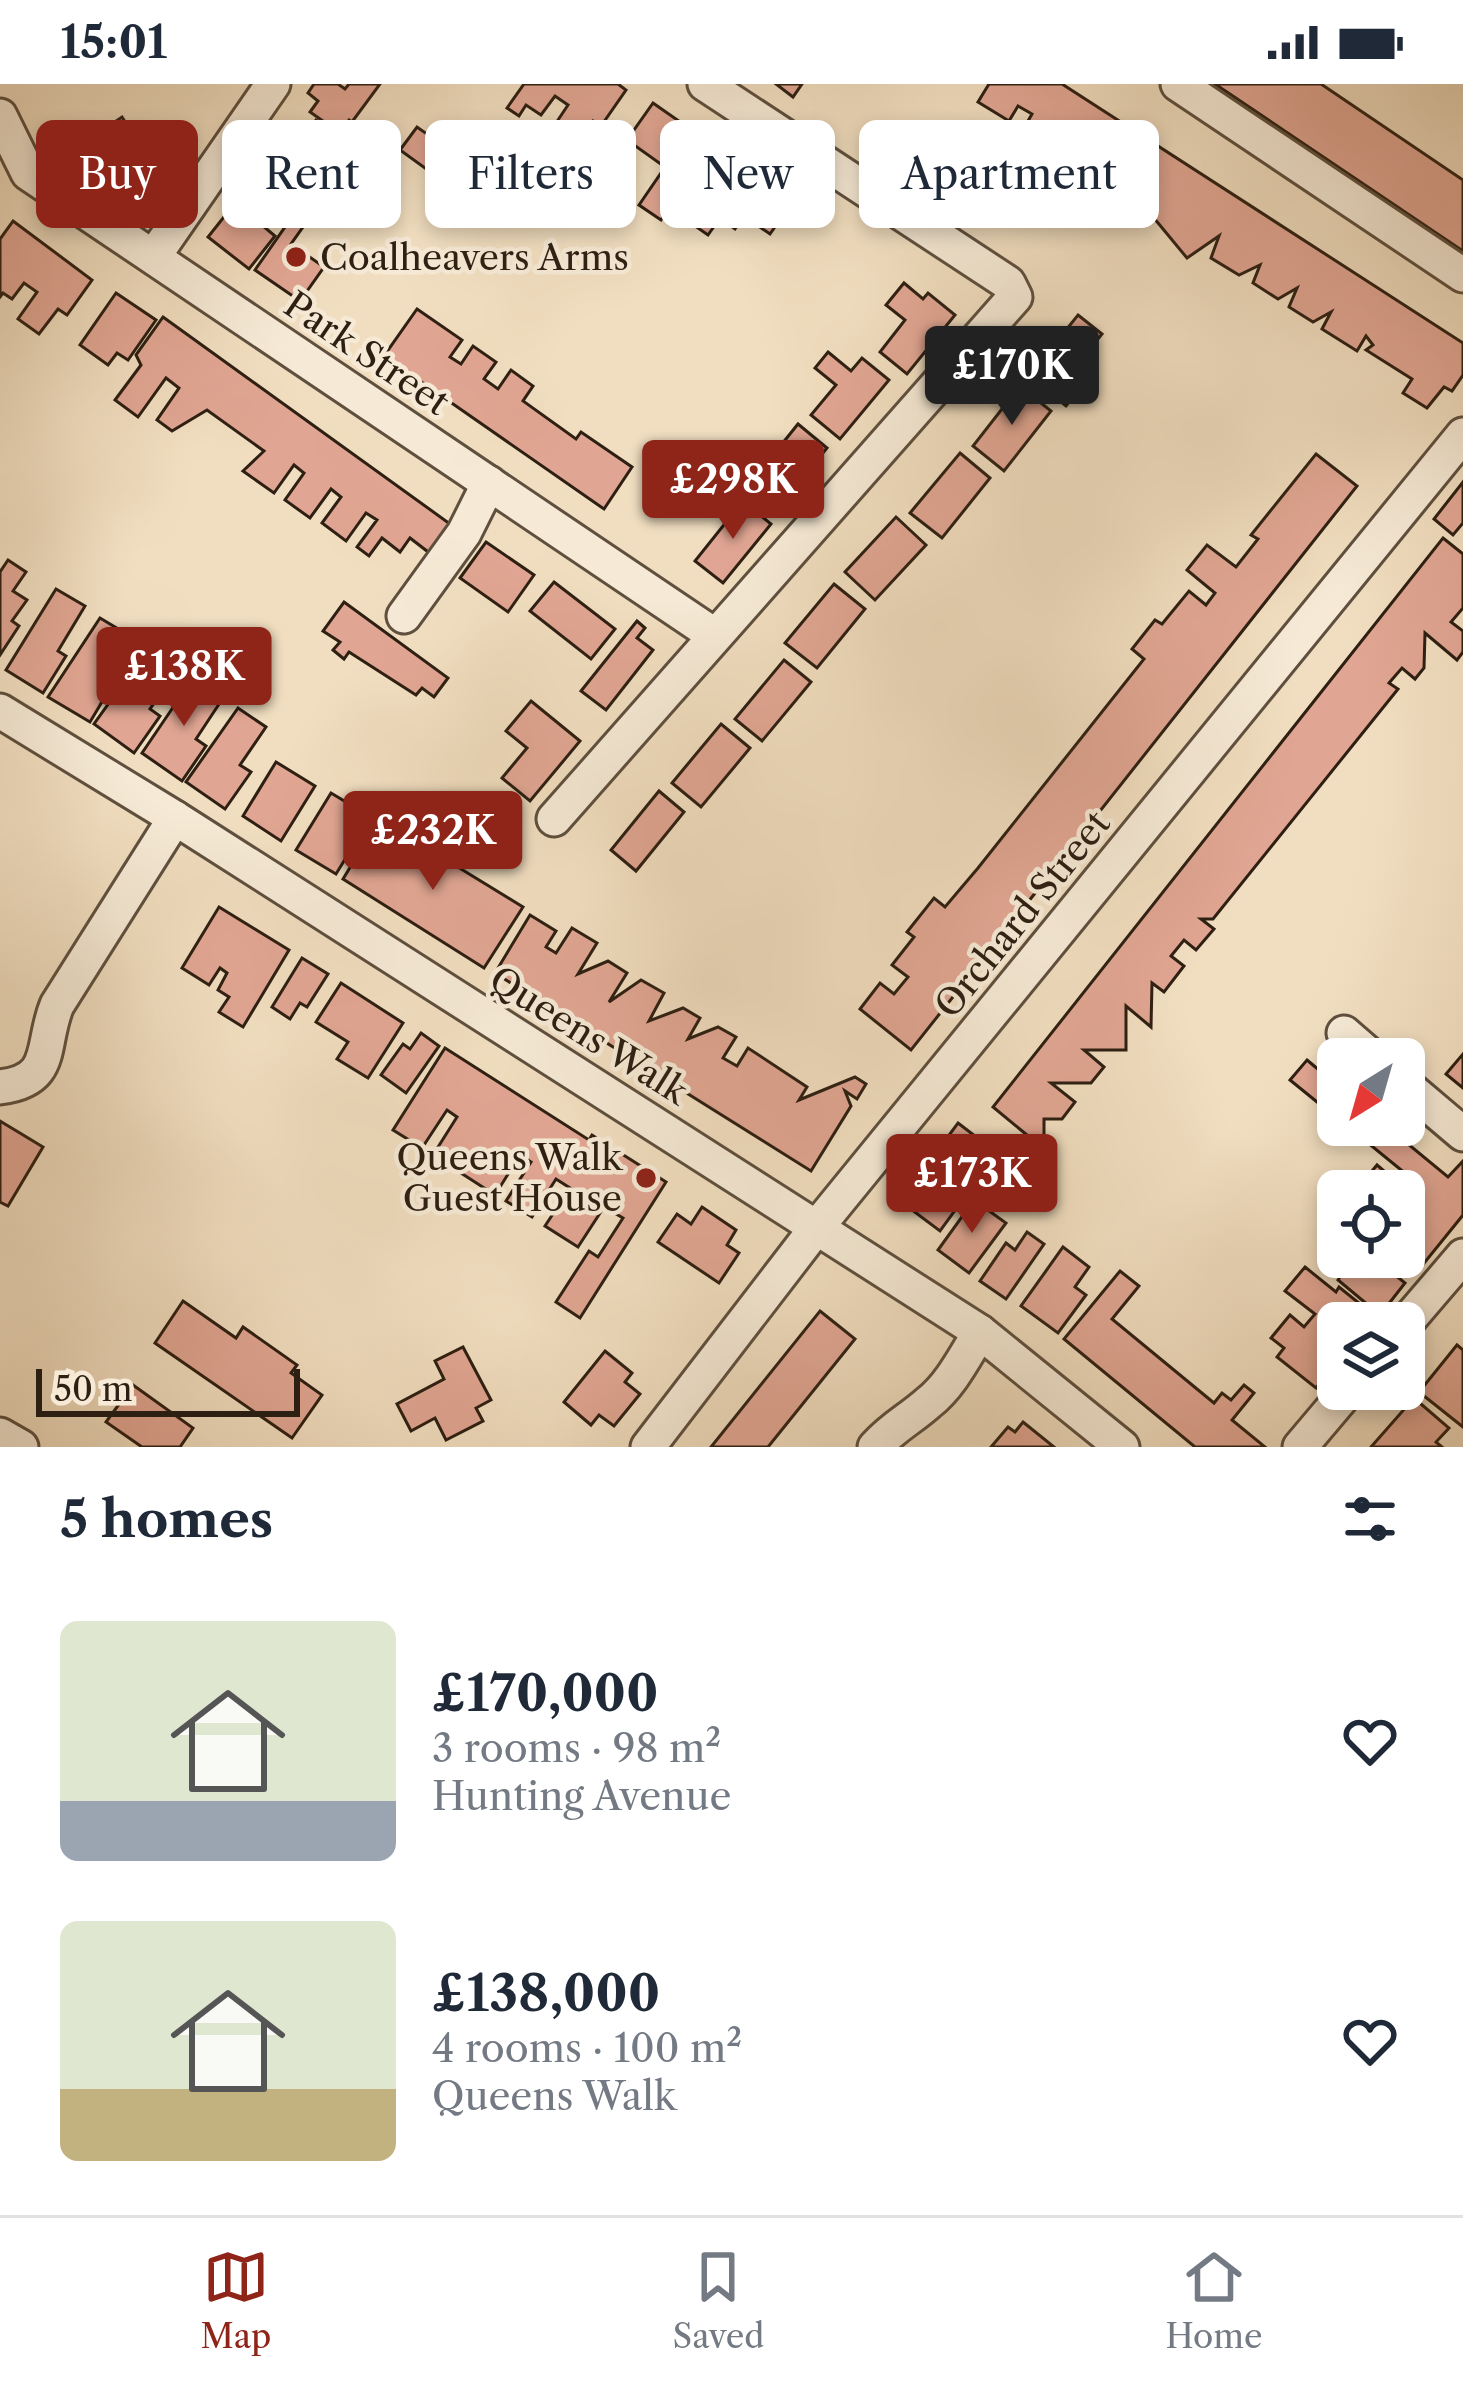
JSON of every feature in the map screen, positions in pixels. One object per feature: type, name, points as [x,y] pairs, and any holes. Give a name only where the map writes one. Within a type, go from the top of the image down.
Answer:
[{"type":"street","points":[[154,256],[273,84]]},
{"type":"street","points":[[554,819],[1015,297],[1008,284],[705,84]]},
{"type":"street","points":[[1178,84],[1463,275]]},
{"type":"street","name":"Park Street","points":[[0,116],[28,173],[713,635]]},
{"type":"street","name":"Orchard Street","points":[[648,1447],[818,1227],[1463,435]]},
{"type":"street","points":[[404,616],[464,533],[489,483]]},
{"type":"street","name":"Queens Walk","points":[[0,711],[176,818],[980,1332],[1122,1447]]},
{"type":"street","points":[[0,1087],[20,1084],[39,1072],[57,1005],[176,818]]},
{"type":"street","points":[[1344,1033],[1350,1038]]},
{"type":"street","points":[[1425,1102],[1463,1134]]},
{"type":"street","points":[[1424,1302],[1463,1256]]},
{"type":"street","points":[[875,1447],[947,1384],[980,1332]]},
{"type":"street","points":[[1300,1447],[1331,1410]]},
{"type":"street","points":[[0,1435],[20,1447]]},
{"type":"building","points":[[314,84],[338,84],[345,89],[349,84],[380,84],[353,120],[321,120],[310,112],[318,101],[308,93]]},
{"type":"building","points":[[524,84],[618,84],[626,90],[605,120],[558,120],[568,105],[555,96],[541,115],[526,105],[519,116],[507,108]]},
{"type":"building","points":[[776,84],[802,84],[793,97]]},
{"type":"building","points":[[989,84],[1062,84],[1118,120],[1029,120],[1032,114],[1018,106],[1007,120],[978,102]]},
{"type":"building","points":[[1215,84],[1321,84],[1463,180],[1463,251]]},
{"type":"building","points":[[653,103],[677,120],[660,120],[660,163],[636,146],[636,127]]},
{"type":"building","points":[[417,127],[425,133],[425,168],[401,151]]},
{"type":"building","points":[[1159,147],[1463,343],[1463,375],[1452,391],[1444,387],[1427,408],[1403,393],[1412,379],[1366,350],[1373,345],[1366,336],[1357,351],[1322,329],[1331,312],[1313,322],[1289,307],[1297,288],[1278,299],[1253,283],[1260,265],[1239,275],[1211,258],[1219,236],[1187,258],[1159,224]]},
{"type":"building","points":[[660,174],[660,219],[639,205]]},
{"type":"building","points":[[222,219],[222,228],[265,228],[275,236],[249,269],[208,237]]},
{"type":"building","points":[[13,221],[92,280],[67,315],[58,309],[39,334],[18,319],[37,292],[24,283],[12,299],[3,293],[0,297],[0,239]]},
{"type":"building","points":[[284,228],[302,228],[291,244],[324,267],[300,301],[255,270]]},
{"type":"building","points":[[904,283],[923,299],[928,293],[955,315],[907,374],[880,352],[905,320],[886,305]]},
{"type":"building","points":[[116,293],[156,320],[128,360],[117,353],[108,365],[80,345]]},
{"type":"building","points":[[417,309],[462,340],[450,357],[461,364],[473,346],[496,362],[484,379],[498,389],[511,370],[533,386],[523,401],[576,439],[581,432],[632,467],[604,509],[384,356]]},
{"type":"building","points":[[1078,315],[1102,334],[1080,361],[1093,372],[1066,406],[1029,376]]},
{"type":"building","points":[[163,317],[457,529],[436,558],[410,538],[400,552],[382,538],[369,556],[357,547],[377,520],[366,513],[346,541],[322,523],[341,497],[331,489],[310,518],[285,500],[304,473],[294,465],[274,493],[243,471],[264,451],[207,410],[172,431],[157,420],[179,388],[166,378],[138,417],[115,400],[141,365],[136,355]]},
{"type":"building","points":[[828,352],[851,371],[862,358],[889,380],[840,439],[811,415],[836,385],[815,368]]},
{"type":"building","points":[[1020,386],[1051,411],[1004,471],[973,446]]},
{"type":"building","points":[[798,424],[827,448],[778,509],[749,485]]},
{"type":"building","points":[[960,453],[990,478],[942,538],[910,513]]},
{"type":"building","points":[[1316,454],[1357,486],[911,1050],[860,1009],[880,983],[894,994],[908,977],[892,965],[914,937],[907,932],[934,898],[945,907],[978,868],[1144,659],[1132,649],[1155,620],[1162,624],[1189,591],[1206,605],[1215,593],[1187,570],[1207,545],[1236,567],[1258,539],[1251,535]]},
{"type":"building","points":[[1463,482],[1463,523],[1453,535],[1434,519]]},
{"type":"building","points":[[743,501],[771,524],[723,583],[695,561]]},
{"type":"building","points":[[896,517],[926,545],[875,600],[845,572]]},
{"type":"building","points":[[1443,538],[1463,554],[1463,608],[1451,622],[1463,631],[1463,652],[1457,660],[1425,633],[1424,668],[1415,679],[1402,668],[1389,683],[1398,689],[1213,919],[1201,919],[1214,929],[1196,950],[1184,940],[1171,956],[1184,966],[1164,992],[1152,983],[1151,1027],[1126,1006],[1126,1050],[1084,1050],[1104,1067],[1091,1083],[1051,1083],[1075,1102],[1062,1119],[1044,1119],[1044,1149],[993,1107]]},
{"type":"building","points":[[486,542],[534,575],[508,612],[460,578]]},
{"type":"building","points":[[8,560],[26,572],[13,591],[27,600],[12,621],[19,626],[0,655],[0,572]]},
{"type":"building","points":[[554,582],[615,629],[591,659],[530,611]]},
{"type":"building","points":[[834,584],[865,609],[817,668],[785,643]]},
{"type":"building","points":[[56,589],[85,606],[58,651],[66,656],[43,693],[6,670]]},
{"type":"building","points":[[344,602],[448,678],[434,697],[422,688],[416,695],[349,652],[344,659],[333,650],[340,642],[323,631]]},
{"type":"building","points":[[100,618],[130,636],[103,680],[112,685],[90,722],[48,697]]},
{"type":"building","points":[[637,621],[645,628],[637,638],[653,650],[606,710],[581,691]]},
{"type":"building","points":[[147,650],[177,671],[150,709],[160,716],[134,753],[94,724]]},
{"type":"building","points":[[784,660],[811,682],[762,741],[735,719]]},
{"type":"building","points":[[195,675],[225,695],[196,739],[206,746],[182,781],[142,753]]},
{"type":"building","points":[[531,701],[580,741],[530,801],[502,778],[527,748],[506,731]]},
{"type":"building","points":[[238,708],[266,727],[240,765],[251,772],[225,809],[186,782]]},
{"type":"building","points":[[721,724],[750,748],[701,807],[672,783]]},
{"type":"building","points":[[276,762],[315,786],[281,841],[243,816]]},
{"type":"building","points":[[659,791],[684,812],[636,871],[611,850]]},
{"type":"building","points":[[331,793],[371,817],[336,874],[296,850]]},
{"type":"building","points":[[384,812],[412,829],[396,855],[410,864],[422,845],[523,907],[484,968],[343,879]]},
{"type":"building","points":[[219,907],[289,950],[243,1027],[219,1012],[229,997],[218,990],[227,973],[220,968],[209,985],[182,968]]},
{"type":"building","points":[[530,915],[556,931],[546,947],[556,953],[572,928],[597,943],[578,974],[608,961],[627,973],[609,1002],[641,980],[664,993],[649,1021],[683,1008],[700,1018],[688,1039],[718,1027],[736,1037],[723,1058],[737,1066],[748,1048],[807,1087],[799,1100],[855,1077],[866,1084],[857,1099],[845,1091],[851,1106],[811,1171],[495,973]]},
{"type":"building","points":[[302,958],[328,974],[307,1007],[300,1003],[290,1019],[272,1007]]},
{"type":"building","points":[[341,983],[403,1023],[368,1078],[337,1059],[348,1042],[316,1022]]},
{"type":"building","points":[[421,1033],[439,1046],[406,1093],[381,1075],[403,1044],[410,1049]]},
{"type":"building","points":[[445,1048],[589,1140],[592,1135],[666,1182],[580,1318],[556,1302],[589,1251],[598,1257],[623,1218],[604,1207],[578,1247],[545,1226],[570,1188],[556,1179],[532,1217],[506,1201],[531,1162],[520,1155],[495,1195],[433,1155],[457,1117],[447,1110],[422,1148],[393,1130]]},
{"type":"building","points":[[1463,1054],[1463,1088],[1446,1074]]},
{"type":"building","points":[[1307,1060],[1317,1068],[1317,1102],[1290,1080]]},
{"type":"building","points":[[0,1121],[43,1147],[8,1206],[0,1202]]},
{"type":"building","points":[[958,1123],[997,1153],[940,1231],[900,1201]]},
{"type":"building","points":[[1372,1146],[1410,1146],[1448,1177],[1463,1161],[1463,1215],[1425,1262],[1425,1170],[1401,1170]]},
{"type":"building","points":[[974,1200],[1006,1223],[969,1273],[938,1250]]},
{"type":"building","points":[[702,1207],[736,1230],[727,1245],[739,1253],[719,1283],[658,1242],[677,1214],[691,1224]]},
{"type":"building","points":[[1027,1232],[1044,1244],[1006,1299],[980,1281],[1006,1243],[1015,1250]]},
{"type":"building","points":[[1063,1247],[1089,1267],[1075,1287],[1086,1295],[1058,1333],[1021,1306]]},
{"type":"building","points":[[1305,1267],[1336,1292],[1339,1287],[1358,1302],[1317,1302],[1316,1388],[1277,1357],[1284,1348],[1271,1338],[1290,1315],[1304,1327],[1315,1314],[1285,1291]]},
{"type":"building","points":[[1120,1271],[1139,1286],[1112,1319],[1214,1403],[1222,1393],[1231,1400],[1244,1385],[1254,1393],[1232,1420],[1265,1447],[1195,1447],[1064,1339]]},
{"type":"building","points":[[1399,1278],[1405,1283],[1390,1302],[1364,1302],[1338,1280]]},
{"type":"building","points":[[183,1301],[236,1338],[243,1327],[297,1365],[291,1373],[322,1395],[292,1438],[155,1343]]},
{"type":"building","points":[[820,1311],[855,1339],[768,1447],[711,1447]]},
{"type":"building","points":[[1457,1345],[1463,1350],[1463,1427],[1425,1397],[1425,1385]]},
{"type":"building","points":[[463,1347],[491,1400],[476,1408],[483,1421],[446,1440],[435,1418],[411,1431],[397,1404],[444,1379],[435,1361]]},
{"type":"building","points":[[605,1351],[632,1373],[625,1382],[640,1394],[614,1426],[599,1415],[591,1425],[564,1402]]},
{"type":"building","points":[[133,1385],[193,1428],[180,1447],[142,1447],[106,1422]]},
{"type":"building","points":[[1425,1407],[1449,1428],[1436,1442],[1442,1447],[1371,1447],[1403,1410]]},
{"type":"building","points":[[1023,1422],[1054,1447],[991,1447],[1008,1427],[1015,1432]]},
{"type":"place","name":"Coalheavers Arms","points":[[296,257]]},
{"type":"place","name":"Queens Walk Guest House","points":[[646,1178]]}]
